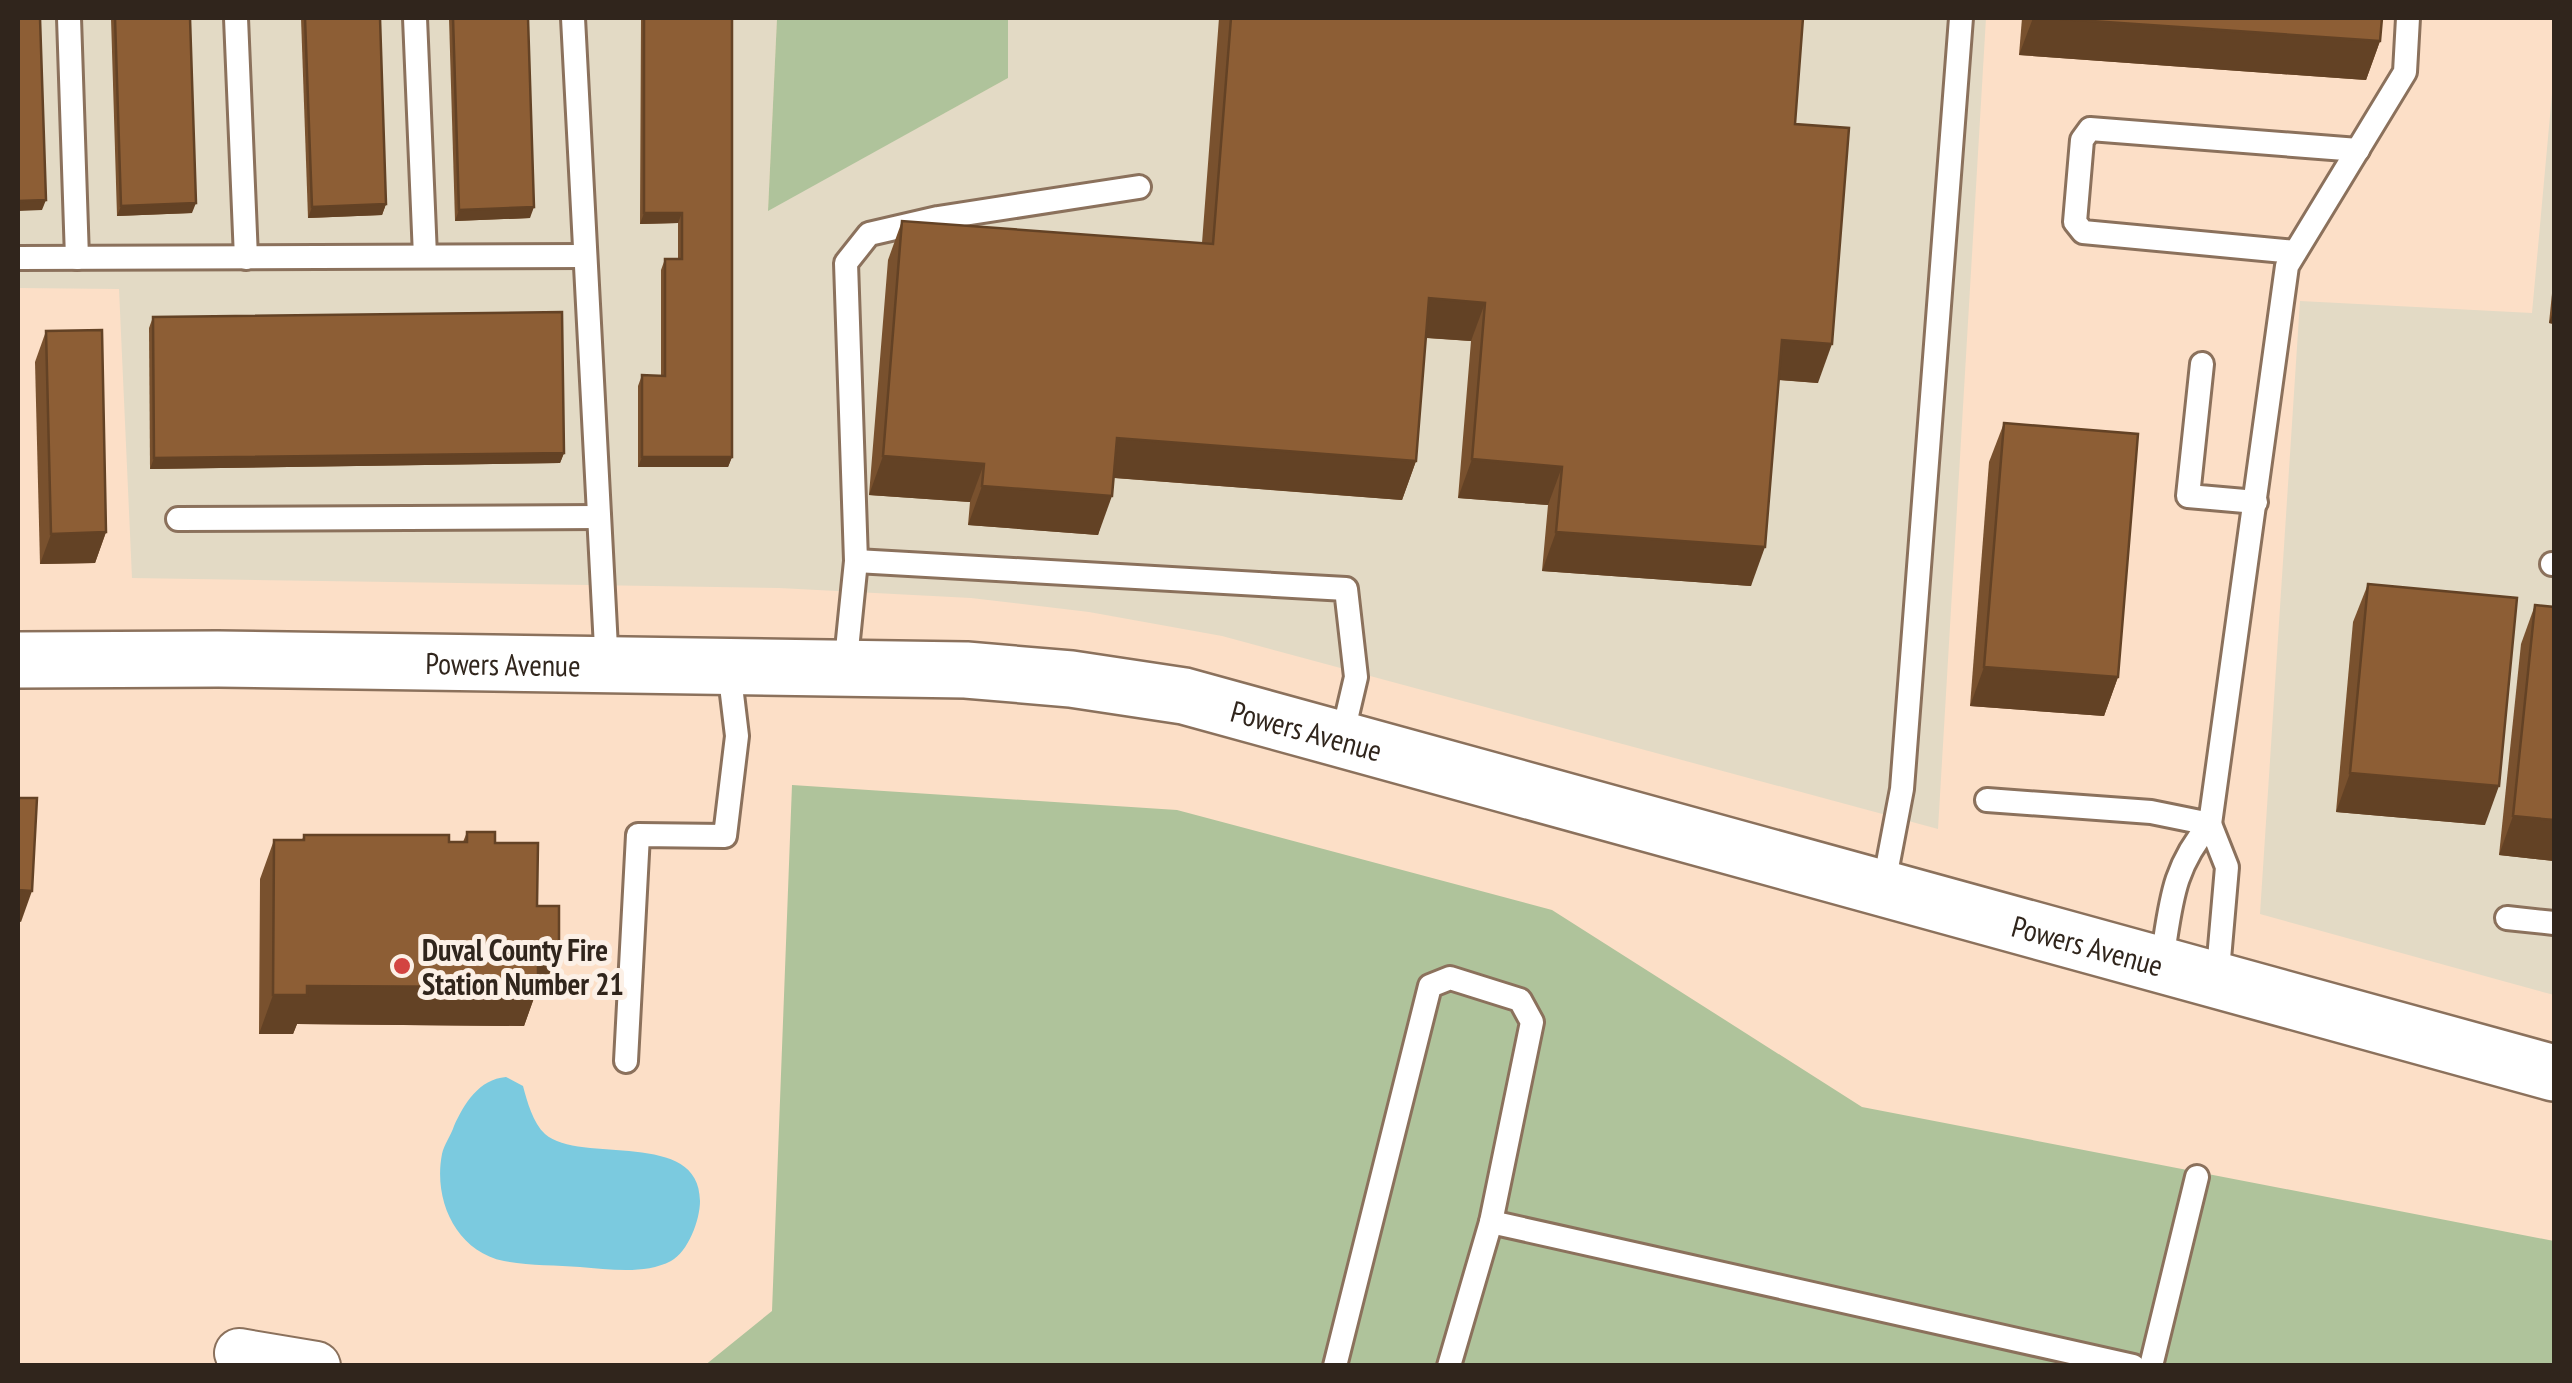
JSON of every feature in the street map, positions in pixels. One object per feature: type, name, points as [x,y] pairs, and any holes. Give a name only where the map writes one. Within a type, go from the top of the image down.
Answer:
[{"type":"street","name":"Powers Avenue","points":[[18,660],[966,670],[1184,696],[2554,1073]]},
{"type":"street","points":[[239,1354],[316,1366]]},
{"type":"lane","points":[[69,18],[76,258]]},
{"type":"lane","points":[[236,18],[246,258]]},
{"type":"lane","points":[[415,18],[425,256]]},
{"type":"lane","points":[[572,18],[607,667]]},
{"type":"lane","points":[[1883,889],[1902,789],[1962,18]]},
{"type":"lane","points":[[2218,982],[2226,867],[2210,824],[2286,266],[2405,72],[2408,18]]},
{"type":"lane","points":[[2296,252],[2084,232],[2075,222],[2082,140],[2090,129],[2358,150]]},
{"type":"lane","points":[[845,669],[856,561],[846,263],[869,234],[938,218],[1139,187]]},
{"type":"lane","points":[[18,258],[584,256]]},
{"type":"lane","points":[[2202,364],[2188,496],[2256,502]]},
{"type":"lane","points":[[178,518],[600,517]]},
{"type":"lane","points":[[856,561],[1346,589],[1356,678],[1341,742]]},
{"type":"lane","points":[[626,1061],[638,835],[725,836],[737,736],[729,668]]},
{"type":"lane","points":[[1987,800],[2151,812],[2210,824]]},
{"type":"lane","points":[[2161,966],[2181,865],[2189,848],[2210,824]]},
{"type":"lane","points":[[2506,918],[2554,923]]},
{"type":"lane","points":[[1334,1366],[1430,986],[1450,978],[1520,1000],[1532,1022],[1490,1222],[1449,1366]]},
{"type":"lane","points":[[2152,1366],[2197,1177]]},
{"type":"lane","points":[[1490,1222],[2133,1366]]},
{"type":"shaded area","points":[[18,18],[777,18],[768,210],[1008,78],[1008,18],[1986,18],[1938,829],[1222,636],[1089,612],[971,598],[779,588],[132,578],[119,289],[18,288]]},
{"type":"shaded area","points":[[2554,72],[2554,995],[2260,914],[2300,301],[2532,313]]},
{"type":"green space","points":[[777,18],[1008,18],[1008,78],[768,211]]},
{"type":"green space","points":[[792,785],[1177,810],[1552,910],[1862,1107],[2554,1241],[2554,1365],[704,1366],[772,1311]]},
{"type":"water","points":[[506,1077],[523,1086],[534,1118],[545,1134],[562,1143],[660,1156],[681,1164],[695,1178],[700,1201],[698,1217],[688,1243],[677,1257],[638,1270],[523,1264],[487,1255],[461,1235],[441,1189],[443,1151],[468,1101],[488,1082]]},
{"type":"building","points":[[18,18],[40,18],[46,200],[18,201]]},
{"type":"building","points":[[115,18],[190,18],[196,203],[121,206]]},
{"type":"building","points":[[305,18],[380,18],[386,204],[312,207]]},
{"type":"building","points":[[453,18],[528,18],[534,207],[459,210]]},
{"type":"building","points":[[644,18],[732,18],[732,457],[642,457],[642,375],[665,376],[665,259],[682,259],[682,213],[644,213]]},
{"type":"building","points":[[1231,18],[1803,18],[1795,124],[1849,128],[1832,344],[1782,340],[1765,547],[1556,532],[1562,467],[1472,459],[1485,303],[1429,298],[1416,461],[1117,438],[1112,496],[982,486],[984,464],[883,456],[902,221],[1213,244]]},
{"type":"building","points":[[2048,18],[2382,18],[2380,41]]},
{"type":"building","points":[[562,312],[564,453],[154,458],[153,317]]},
{"type":"building","points":[[102,330],[106,532],[51,534],[46,331]]},
{"type":"building","points":[[2004,423],[2138,434],[2118,677],[1984,667]]},
{"type":"building","points":[[2368,584],[2517,598],[2499,786],[2350,773]]},
{"type":"building","points":[[2535,605],[2554,607],[2554,820],[2513,816]]},
{"type":"building","points":[[18,798],[37,798],[32,891],[18,890]]},
{"type":"building","name":"Duval County Fire Station Number 21","points":[[467,832],[495,832],[495,843],[538,843],[537,906],[559,906],[559,948],[538,948],[538,987],[307,986],[307,995],[273,995],[274,840],[304,840],[304,835],[449,835],[449,842],[467,842]]},
{"type":"place","name":"Duval County Fire Station Number 21","points":[[402,966]]}]
